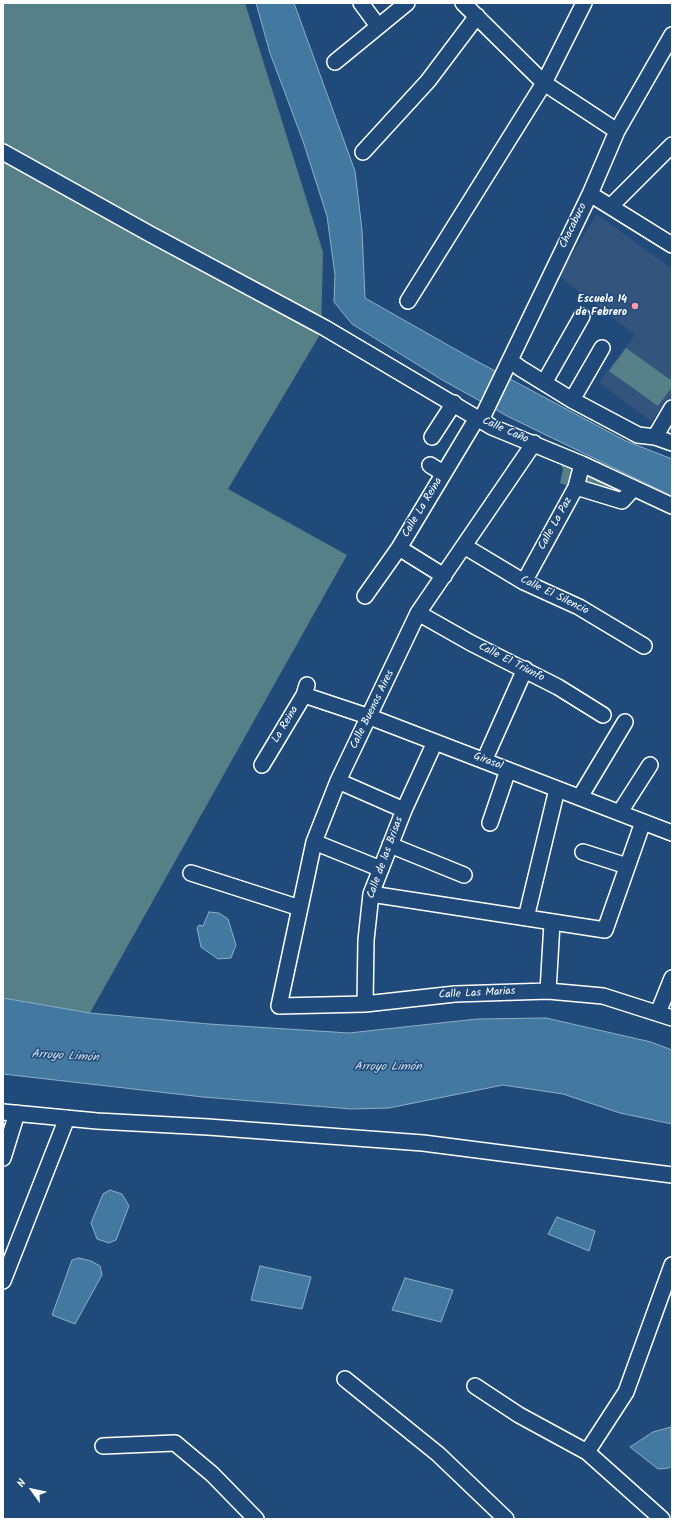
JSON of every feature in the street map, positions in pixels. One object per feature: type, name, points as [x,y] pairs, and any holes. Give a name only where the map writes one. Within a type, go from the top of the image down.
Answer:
[{"type":"street","points":[[361,3],[378,26]]},
{"type":"street","points":[[335,62],[407,3]]},
{"type":"street","points":[[408,301],[544,83],[584,3]]},
{"type":"street","points":[[465,4],[544,83],[617,131]]},
{"type":"street","points":[[363,152],[428,81],[477,16]]},
{"type":"street","name":"Chacabuco","points":[[481,417],[509,364],[590,194],[617,131],[672,35]]},
{"type":"street","points":[[611,206],[672,145]]},
{"type":"street","name":"Calle Caño","points":[[3,152],[150,234],[325,328],[454,403],[481,417],[492,427],[582,464],[672,506]]},
{"type":"street","points":[[590,194],[672,245]]},
{"type":"street","points":[[544,383],[582,316]]},
{"type":"street","points":[[572,400],[602,348]]},
{"type":"street","points":[[509,364],[520,368],[572,400],[638,435],[655,437],[672,443]]},
{"type":"street","points":[[432,438],[454,403]]},
{"type":"street","points":[[655,437],[672,408]]},
{"type":"street","name":"Calle La Reina","points":[[365,596],[399,548],[443,473],[481,417]]},
{"type":"street","name":"Calle Buenos Aires","points":[[279,1006],[314,842],[338,781],[370,717],[418,613],[534,444]]},
{"type":"street","name":"Calle La Paz","points":[[524,582],[576,487],[582,464]]},
{"type":"street","points":[[430,465],[443,473]]},
{"type":"street","points":[[576,487],[622,501],[633,489]]},
{"type":"street","name":"Calle El Silencio","points":[[464,546],[524,582],[579,607],[644,646]]},
{"type":"street","points":[[399,548],[444,576]]},
{"type":"street","name":"Calle El Triunfo","points":[[418,613],[471,643],[558,687],[603,715]]},
{"type":"street","points":[[484,761],[525,669]]},
{"type":"street","name":"Girasol","points":[[306,690],[370,717],[557,789],[580,796],[672,833]]},
{"type":"street","name":"La Reina","points":[[262,765],[306,690]]},
{"type":"street","points":[[580,796],[625,722]]},
{"type":"street","name":"Calle de las Brisas","points":[[365,1004],[366,940],[371,894],[404,810],[435,742]]},
{"type":"street","points":[[620,812],[650,765]]},
{"type":"street","points":[[490,823],[508,770]]},
{"type":"street","points":[[338,781],[404,810]]},
{"type":"street","points":[[526,918],[557,789]]},
{"type":"street","points":[[371,894],[605,930],[643,822]]},
{"type":"street","points":[[314,842],[381,869]]},
{"type":"street","points":[[390,845],[464,875]]},
{"type":"street","points":[[582,852],[628,866]]},
{"type":"street","points":[[191,873],[300,908]]},
{"type":"street","points":[[548,991],[552,923]]},
{"type":"street","points":[[665,1016],[672,978]]},
{"type":"street","name":"Calle Las Marias","points":[[279,1006],[365,1004],[455,994],[548,991],[603,996],[665,1016]]},
{"type":"street","points":[[3,1158],[10,1112],[67,1118],[423,1143],[672,1174]]},
{"type":"street","points":[[3,1281],[10,1245],[67,1118]]},
{"type":"street","points":[[586,1452],[626,1392],[672,1265]]},
{"type":"street","points":[[345,1379],[438,1454],[506,1519]]},
{"type":"street","points":[[475,1386],[519,1415],[586,1452],[662,1519]]},
{"type":"street","points":[[103,1446],[174,1443],[212,1474],[256,1519]]},
{"type":"shaded area","name":"Escuela 14 de Febrero","points":[[597,214],[672,269],[672,394],[651,422],[599,382],[635,335],[559,276]]},
{"type":"green space","points":[[3,3],[245,3],[323,252],[321,333],[228,489],[347,555],[90,1013],[3,998]]},
{"type":"green space","points":[[626,348],[672,381],[672,387],[658,406],[609,371]]},
{"type":"green space","points":[[562,460],[577,465],[575,475],[568,486],[560,483],[563,469],[560,463]]},
{"type":"green space","points":[[585,473],[610,483],[613,488],[612,490],[606,491],[580,480]]},
{"type":"water","points":[[256,3],[294,3],[355,171],[362,230],[365,298],[469,357],[626,441],[672,459],[672,496],[509,417],[444,381],[352,324],[334,302],[335,275],[327,216],[303,141],[270,53]]},
{"type":"water","points":[[209,912],[219,913],[228,919],[236,945],[231,958],[218,959],[201,947],[197,928],[199,925],[203,926]]},
{"type":"water","name":"Arroyo Limón","points":[[3,998],[90,1013],[209,1024],[349,1033],[477,1019],[546,1018],[651,1042],[672,1050],[672,1124],[620,1113],[563,1094],[503,1085],[389,1108],[351,1109],[203,1097],[3,1074]]},
{"type":"water","points":[[110,1190],[122,1194],[129,1206],[116,1240],[109,1243],[97,1239],[91,1223],[103,1194]]},
{"type":"water","points":[[557,1217],[595,1231],[589,1251],[548,1234]]},
{"type":"water","points":[[79,1258],[91,1261],[100,1266],[102,1275],[75,1324],[52,1315],[72,1260]]},
{"type":"water","points":[[260,1266],[311,1277],[302,1309],[251,1300]]},
{"type":"water","points":[[405,1278],[453,1290],[441,1322],[392,1310]]},
{"type":"water","points":[[671,1427],[672,1466],[669,1468],[658,1469],[630,1447],[653,1432]]},
{"type":"place","name":"Escuela 14 de Febrero","points":[[635,306]]}]
